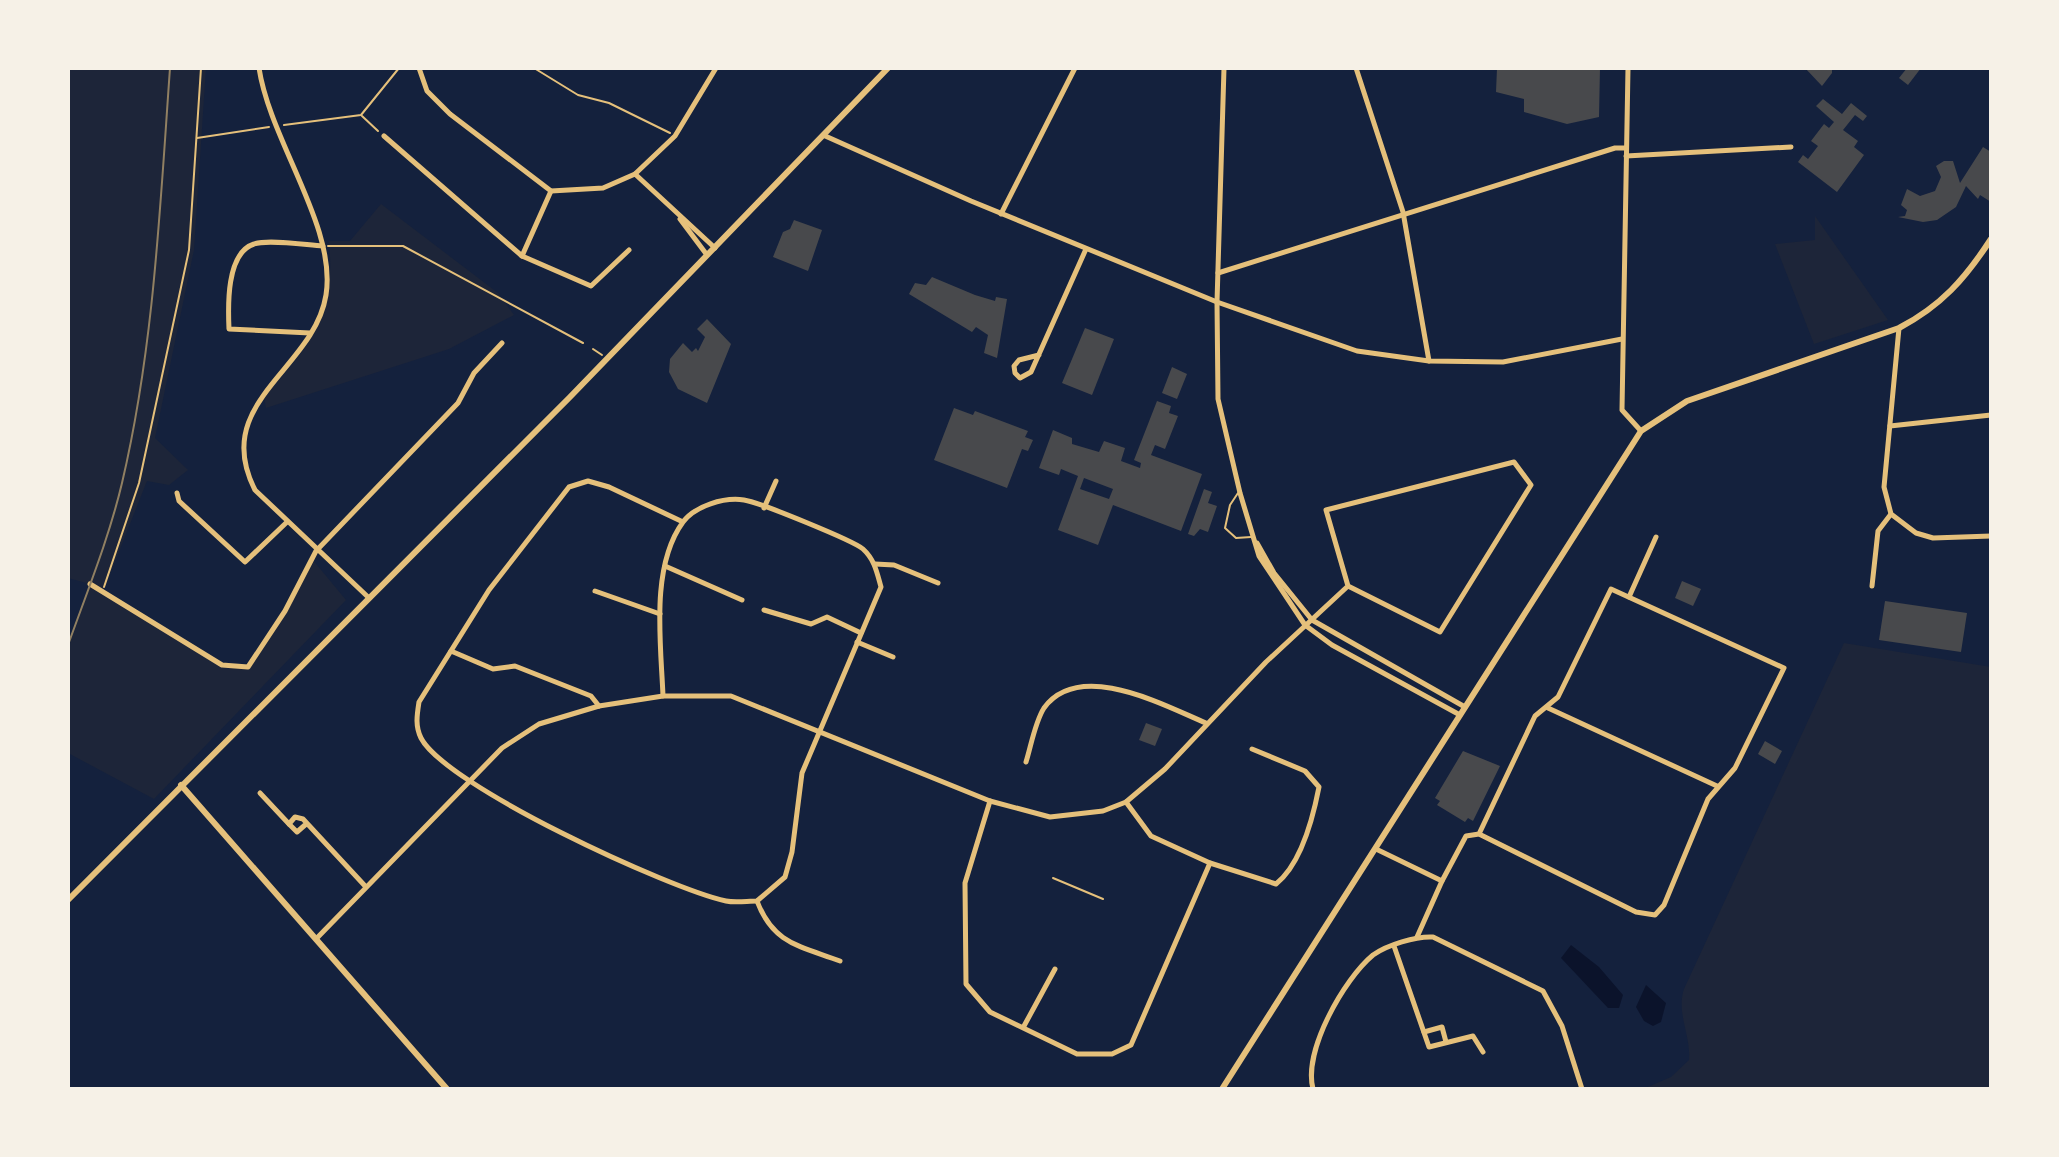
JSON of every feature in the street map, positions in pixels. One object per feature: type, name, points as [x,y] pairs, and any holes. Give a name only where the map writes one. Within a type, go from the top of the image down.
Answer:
[{"type":"street","points":[[259,68],[273,126],[323,246],[327,294],[311,333],[261,395],[246,431],[243,456],[255,490],[368,597]]},
{"type":"street","points":[[419,68],[427,91],[450,114],[551,191],[603,188],[635,174],[675,136],[716,68]]},
{"type":"street","points":[[68,900],[607,359],[888,68]]},
{"type":"street","points":[[1001,214],[1075,68]]},
{"type":"street","points":[[1224,68],[1217,302],[1218,399],[1253,536],[1268,574],[1305,625],[1332,645],[1460,715]]},
{"type":"street","points":[[1356,68],[1403,212],[1429,361]]},
{"type":"street","points":[[1628,68],[1622,410],[1641,431]]},
{"type":"street","points":[[823,135],[1001,214],[1217,302],[1357,351],[1429,361],[1503,362],[1622,339]]},
{"type":"street","points":[[384,136],[522,256],[591,286],[629,250]]},
{"type":"street","points":[[1626,156],[1791,147]]},
{"type":"street","points":[[1218,273],[1403,212],[1615,148],[1626,148]]},
{"type":"street","points":[[635,174],[679,218],[715,248]]},
{"type":"street","points":[[522,256],[551,191]]},
{"type":"street","points":[[679,218],[707,255]]},
{"type":"street","points":[[1222,1089],[1641,431],[1687,401],[1899,328],[1931,311],[1965,280],[1991,239]]},
{"type":"street","points":[[311,333],[229,329],[227,292],[240,253],[254,244],[323,246]]},
{"type":"street","points":[[1039,355],[1019,360],[1014,366],[1015,373],[1027,377],[1039,355],[1086,249]]},
{"type":"street","points":[[1899,328],[1884,487],[1891,514],[1916,533],[1933,538],[1991,536]]},
{"type":"street","points":[[90,584],[222,665],[248,667],[285,611],[316,551],[458,403],[474,373],[502,343]]},
{"type":"street","points":[[1890,426],[1991,415]]},
{"type":"street","points":[[1514,462],[1531,485],[1440,632],[1348,586],[1326,510],[1514,462]]},
{"type":"street","points":[[663,696],[660,578],[683,522],[717,501],[744,500],[862,547],[875,564],[881,587],[802,773],[792,852],[785,877],[757,901],[728,902],[645,873],[512,807],[469,780],[421,740],[416,723],[419,702],[489,590],[569,487],[588,481],[609,487],[683,522]]},
{"type":"street","points":[[764,508],[776,481]]},
{"type":"street","points":[[177,493],[179,501],[245,562],[287,522]]},
{"type":"street","points":[[1872,586],[1878,531],[1891,514]]},
{"type":"street","points":[[1253,536],[1274,573],[1312,620],[1465,707]]},
{"type":"street","points":[[1629,597],[1656,537]]},
{"type":"street","points":[[875,564],[894,565],[938,583]]},
{"type":"street","points":[[665,566],[742,600]]},
{"type":"street","points":[[316,939],[502,748],[539,724],[599,706],[663,696],[731,696],[819,729],[990,801],[1050,817],[1103,811],[1126,802],[1165,769],[1206,723],[1348,586]]},
{"type":"street","points":[[1417,938],[1466,836],[1479,834],[1636,912],[1655,915],[1664,905],[1708,799],[1735,768],[1784,668],[1611,589],[1558,697],[1535,716],[1479,834]]},
{"type":"street","points":[[595,591],[660,614]]},
{"type":"street","points":[[764,610],[811,624],[827,617],[861,633]]},
{"type":"street","points":[[857,642],[893,657]]},
{"type":"street","points":[[451,651],[493,669],[515,666],[591,696],[599,706]]},
{"type":"street","points":[[1026,762],[1044,709],[1062,694],[1080,688],[1120,688],[1206,723]]},
{"type":"street","points":[[1548,708],[1717,786]]},
{"type":"street","points":[[1126,802],[1151,836],[1210,863],[1276,884],[1288,874],[1314,809],[1319,787],[1305,771],[1252,749]]},
{"type":"street","points":[[181,785],[447,1089]]},
{"type":"street","points":[[260,793],[297,832],[305,825]]},
{"type":"street","points":[[990,801],[965,883],[966,984],[990,1012],[1077,1054],[1112,1054],[1131,1045],[1210,863]]},
{"type":"street","points":[[289,824],[298,817],[366,887]]},
{"type":"street","points":[[1376,849],[1442,881]]},
{"type":"street","points":[[757,901],[765,922],[777,937],[840,961]]},
{"type":"street","points":[[1313,1089],[1310,1064],[1319,1036],[1363,965],[1377,952],[1417,938],[1433,937],[1543,991],[1562,1026],[1582,1089]]},
{"type":"street","points":[[1394,946],[1429,1047],[1473,1036],[1483,1052]]},
{"type":"street","points":[[1024,1026],[1055,969]]},
{"type":"street","points":[[1424,1032],[1442,1027],[1446,1042]]},
{"type":"lane","points":[[1240,493],[1234,497],[1225,528],[1231,536],[1253,536]]},
{"type":"path","points":[[103,592],[139,483],[189,250],[201,68]]},
{"type":"path","points":[[195,138],[361,115],[399,68]]},
{"type":"path","points":[[534,68],[578,95],[609,103],[675,136]]},
{"type":"path","points":[[361,115],[384,136]]},
{"type":"path","points":[[323,246],[403,246],[583,343]]},
{"type":"path","points":[[593,349],[607,359]]},
{"type":"path","points":[[1053,878],[1103,899]]},
{"type":"shaded area","points":[[68,68],[206,68],[194,250],[155,438],[188,470],[169,485],[147,481],[103,592],[222,665],[247,667],[259,653],[312,559],[346,600],[154,799],[68,753],[68,645],[90,584],[68,578]]},
{"type":"shaded area","points":[[381,204],[498,293],[514,315],[449,349],[266,408],[264,398],[296,360],[318,327],[329,291],[329,241],[350,241]]},
{"type":"shaded area","points":[[1815,216],[1888,320],[1814,344],[1775,244],[1815,240]]},
{"type":"shaded area","points":[[1844,643],[1991,667],[1991,1089],[1643,1089],[1671,1077],[1689,1060],[1682,1007],[1684,989]]},
{"type":"shaded area","points":[[1571,945],[1599,967],[1623,995],[1619,1008],[1608,1008],[1561,958]]},
{"type":"shaded area","points":[[1646,985],[1666,1003],[1661,1022],[1653,1026],[1644,1021],[1636,1007]]},
{"type":"building","points":[[1497,68],[1600,68],[1599,117],[1567,124],[1524,112],[1524,99],[1496,92]]},
{"type":"building","points":[[1805,68],[1832,68],[1832,73],[1822,86]]},
{"type":"building","points":[[1907,68],[1921,68],[1908,85],[1899,78]]},
{"type":"building","points":[[1823,99],[1842,114],[1851,103],[1867,116],[1863,121],[1855,115],[1843,130],[1858,141],[1854,147],[1864,155],[1837,192],[1798,162],[1803,155],[1808,159],[1818,146],[1811,141],[1824,124],[1829,128],[1834,122],[1816,106]]},
{"type":"building","points":[[1983,147],[1991,152],[1991,202],[1980,195],[1978,199],[1966,186],[1956,207],[1937,220],[1923,222],[1898,217],[1905,216],[1907,210],[1901,205],[1907,189],[1920,196],[1935,191],[1941,177],[1936,166],[1944,161],[1953,161],[1960,183]]},
{"type":"building","points":[[794,220],[822,230],[808,271],[773,257],[783,232],[790,229]]},
{"type":"building","points":[[932,277],[995,301],[996,297],[1007,299],[997,358],[984,353],[988,335],[976,327],[972,332],[909,294],[915,283],[926,285]]},
{"type":"building","points":[[707,319],[731,344],[707,403],[678,389],[669,372],[670,359],[683,343],[692,352],[696,348],[698,351],[705,337],[697,329]]},
{"type":"building","points":[[1085,328],[1114,339],[1092,395],[1062,383]]},
{"type":"building","points":[[1172,367],[1187,374],[1177,399],[1162,393]]},
{"type":"building","points":[[1157,401],[1171,406],[1169,413],[1178,416],[1165,449],[1155,445],[1151,455],[1202,474],[1181,531],[1113,505],[1098,545],[1058,530],[1078,476],[1061,469],[1059,475],[1039,468],[1053,430],[1072,438],[1072,444],[1099,452],[1104,441],[1125,448],[1121,461],[1140,468],[1141,463],[1134,460]],"holes":[[[1084,478],[1113,489],[1109,499],[1080,489]]]},
{"type":"building","points":[[954,408],[973,415],[975,411],[1028,431],[1025,437],[1033,440],[1028,451],[1022,449],[1007,488],[934,460]]},
{"type":"building","points":[[1204,489],[1212,492],[1208,503],[1217,506],[1208,532],[1200,529],[1194,536],[1188,534]]},
{"type":"building","points":[[1682,581],[1701,589],[1693,606],[1675,598]]},
{"type":"building","points":[[1885,601],[1967,613],[1961,652],[1879,640]]},
{"type":"building","points":[[1146,723],[1162,729],[1155,746],[1139,740]]},
{"type":"building","points":[[1765,741],[1782,751],[1775,764],[1758,754]]},
{"type":"building","points":[[1463,751],[1500,766],[1473,821],[1468,818],[1465,822],[1437,805],[1440,801],[1435,798]]},
{"type":"railway","points":[[68,645],[111,524],[133,432],[149,329],[170,68]]}]
